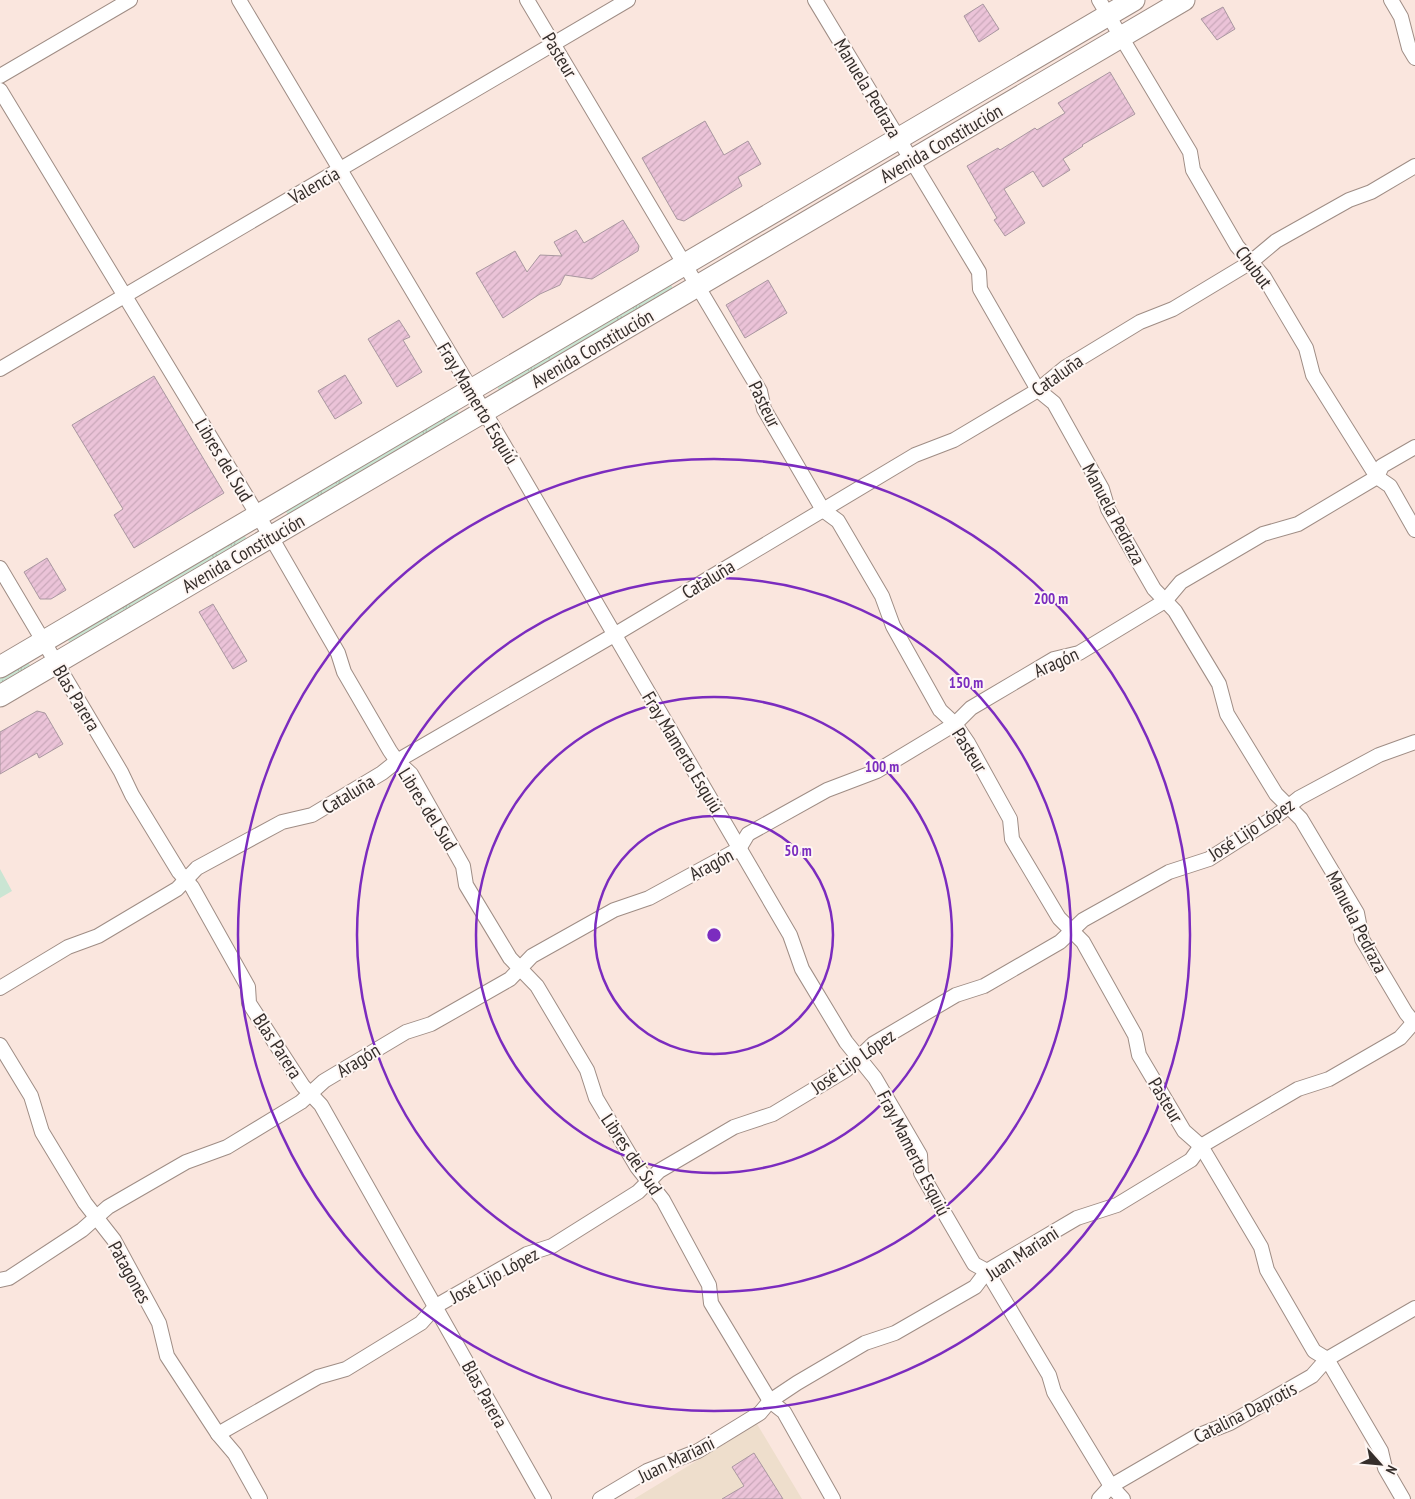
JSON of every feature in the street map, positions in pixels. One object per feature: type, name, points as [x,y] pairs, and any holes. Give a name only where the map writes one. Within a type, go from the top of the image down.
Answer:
[{"type":"main road","name":"Avenida Constitución","points":[[0,667],[898,138],[1103,8],[1134,0]]},
{"type":"main road","name":"Avenida Constitución","points":[[0,696],[1184,0]]},
{"type":"street","points":[[0,76],[130,0]]},
{"type":"street","name":"Fray Mamerto Esquiú","points":[[239,0],[484,412],[790,935],[802,969],[846,1042],[875,1078],[920,1155],[921,1173],[974,1264],[987,1271],[1049,1375],[1054,1392],[1112,1486],[1123,1499]]},
{"type":"street","name":"Pasteur","points":[[527,0],[760,391],[764,409],[823,510],[838,521],[882,596],[893,626],[940,710],[955,724],[968,743],[1010,818],[1012,839],[1059,918],[1083,942],[1135,1034],[1139,1055],[1184,1131],[1201,1146],[1261,1247],[1267,1270],[1314,1351],[1327,1359],[1381,1451],[1385,1468],[1403,1499]]},
{"type":"street","name":"Valencia","points":[[0,369],[628,0]]},
{"type":"street","name":"Manuela Pedraza","points":[[815,0],[979,272],[980,289],[1038,390],[1054,403],[1102,489],[1108,509],[1154,589],[1175,611],[1220,684],[1227,714],[1276,794],[1301,819],[1357,912],[1362,939],[1406,1013],[1415,1022]]},
{"type":"street","points":[[1391,0],[1401,17],[1409,48],[1415,58]]},
{"type":"street","name":"Chubut","points":[[1103,8],[1190,152],[1193,170],[1236,246],[1264,277],[1306,348],[1314,375],[1378,477],[1390,486],[1415,530]]},
{"type":"street","name":"Libres del Sud","points":[[0,90],[258,515],[338,653],[344,672],[397,760],[411,774],[463,866],[466,885],[510,958],[537,986],[586,1070],[596,1098],[637,1167],[663,1200],[709,1285],[711,1303],[770,1400],[784,1412],[834,1499]]},
{"type":"street","name":"Cataluña","points":[[0,988],[68,947],[98,936],[177,889],[197,868],[282,822],[312,815],[382,773],[397,760],[614,635],[915,455],[954,440],[1038,390],[1066,367],[1140,322],[1173,309],[1251,262],[1276,241],[1349,200],[1371,192],[1415,166]]},
{"type":"street","name":"Aragón","points":[[0,1280],[9,1278],[82,1230],[108,1206],[186,1162],[227,1147],[301,1102],[324,1081],[406,1032],[431,1024],[510,979],[532,956],[614,910],[649,898],[739,849],[748,834],[827,790],[877,770],[955,724],[971,708],[1054,659],[1079,653],[1165,601],[1181,582],[1263,534],[1298,524],[1378,477],[1382,466],[1415,447]]},
{"type":"street","name":"Blas Parera","points":[[0,568],[178,872],[192,887],[248,987],[249,1003],[303,1086],[321,1106],[544,1499]]},
{"type":"street","name":"José Lijo López","points":[[218,1434],[318,1377],[346,1369],[421,1323],[436,1306],[527,1254],[552,1246],[638,1192],[659,1171],[734,1128],[773,1114],[846,1070],[873,1044],[956,996],[984,986],[1060,942],[1083,920],[1169,872],[1208,859],[1275,817],[1299,798],[1379,755],[1415,742]]},
{"type":"street","name":"Juan Mariani","points":[[600,1499],[647,1471],[698,1451],[760,1413],[770,1400],[865,1343],[895,1333],[975,1287],[987,1271],[1077,1218],[1117,1204],[1191,1160],[1201,1146],[1298,1089],[1329,1079],[1400,1038],[1415,1022]]},
{"type":"street","name":"Patagones","points":[[0,1045],[31,1096],[42,1132],[85,1203],[114,1240],[159,1324],[167,1356],[218,1434],[235,1454],[260,1499]]},
{"type":"street","name":"Catalina Daprotis","points":[[1099,1499],[1112,1486],[1197,1436],[1230,1424],[1312,1376],[1327,1359],[1415,1308]]},
{"type":"shaded area","points":[[757,1424],[802,1499],[634,1499]]},
{"type":"green space","points":[[670,285],[672,289],[501,390],[498,389],[498,386]]},
{"type":"green space","points":[[457,410],[459,414],[288,515],[285,510]]},
{"type":"green space","points":[[244,535],[247,539],[70,643],[67,639]]},
{"type":"green space","points":[[28,662],[31,667],[0,685],[0,678]]},
{"type":"green space","points":[[0,869],[12,891],[0,898]]},
{"type":"building","points":[[983,4],[999,29],[979,42],[964,16]]},
{"type":"building","points":[[1223,7],[1235,29],[1217,40],[1201,19]]},
{"type":"building","points":[[1110,72],[1135,114],[1082,145],[1063,159],[1070,170],[1043,187],[1033,171],[1004,189],[1025,223],[1005,236],[994,220],[997,218],[967,166],[998,148],[1000,150],[1035,128],[1037,130],[1065,113],[1058,103]]},
{"type":"building","points":[[705,121],[724,155],[748,141],[761,164],[738,177],[742,186],[684,221],[677,219],[642,158]]},
{"type":"building","points":[[623,220],[639,246],[638,251],[592,279],[565,275],[560,285],[540,294],[503,318],[476,273],[515,251],[527,272],[540,255],[562,256],[554,242],[576,230],[584,243]]},
{"type":"building","points":[[768,280],[787,313],[745,338],[726,305]]},
{"type":"building","points":[[399,320],[410,337],[403,340],[422,372],[397,387],[368,339]]},
{"type":"building","points":[[345,375],[362,403],[335,419],[318,391]]},
{"type":"building","points":[[154,376],[224,493],[134,548],[114,515],[123,509],[72,425]]},
{"type":"building","points":[[47,558],[66,590],[51,599],[40,599],[24,572]]},
{"type":"building","points":[[213,604],[247,661],[233,669],[199,612]]},
{"type":"building","points":[[37,711],[45,713],[63,744],[39,758],[37,753],[0,774],[0,732]]},
{"type":"building","points":[[754,1453],[783,1499],[722,1499],[744,1486],[732,1467]]}]
